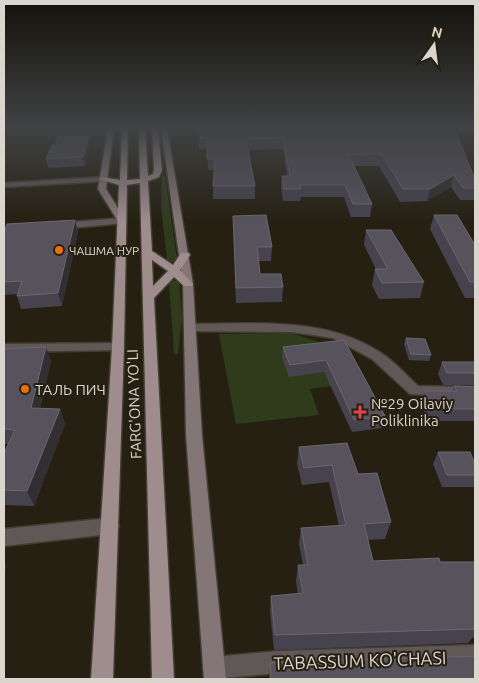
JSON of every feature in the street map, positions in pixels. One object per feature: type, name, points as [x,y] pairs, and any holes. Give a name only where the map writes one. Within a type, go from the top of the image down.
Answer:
[{"type":"main road","name":"FARG'ONA YO'LI","points":[[102,679],[118,347],[124,160]]},
{"type":"main road","name":"FARG'ONA YO'LI","points":[[143,160],[148,253],[162,679]]},
{"type":"main road","points":[[103,179],[123,182],[143,180],[156,175],[158,170],[157,160]]},
{"type":"main road","points":[[148,253],[174,271],[188,284]]},
{"type":"main road","points":[[149,297],[174,271],[185,254]]},
{"type":"street","points":[[53,227],[122,221],[102,189],[106,160]]},
{"type":"street","points":[[169,160],[188,284],[194,435],[214,674]]},
{"type":"street","points":[[4,185],[103,179]]},
{"type":"street","points":[[190,328],[292,328],[336,335],[377,356],[415,391],[475,392]]},
{"type":"street","points":[[4,348],[118,347]]},
{"type":"street","points":[[4,538],[110,526]]},
{"type":"street","name":"TABASSUM KO'CHASI","points":[[214,674],[279,662],[475,656]]},
{"type":"green space","points":[[162,175],[165,176],[177,259],[172,262],[167,260],[161,206]]},
{"type":"green space","points":[[173,280],[179,282],[182,318],[178,354],[174,354],[169,283]]},
{"type":"green space","points":[[291,333],[342,351],[289,376],[324,372],[331,386],[310,389],[319,415],[236,424],[219,334]]},
{"type":"building","points":[[215,160],[250,160],[255,186],[213,186]]},
{"type":"building","points":[[287,160],[351,160],[372,204],[353,204],[345,185],[300,185],[301,189],[284,189],[282,176],[290,176]]},
{"type":"building","points":[[385,160],[467,160],[475,179],[475,188],[463,188],[454,175],[430,189],[403,189]]},
{"type":"building","points":[[266,215],[272,247],[257,247],[260,274],[281,274],[283,287],[236,288],[233,216]]},
{"type":"building","points":[[434,215],[457,215],[475,245],[475,282],[470,282]]},
{"type":"building","points":[[75,220],[58,293],[17,296],[22,281],[4,282],[4,233],[7,224]]},
{"type":"building","points":[[366,230],[391,230],[424,282],[382,283],[375,269],[388,269]]},
{"type":"building","points":[[406,338],[425,339],[431,355],[411,354]]},
{"type":"building","points":[[344,340],[385,416],[354,420],[326,360],[290,365],[283,347]]},
{"type":"building","points":[[46,347],[31,408],[60,409],[27,491],[4,490],[4,453],[15,430],[4,429],[4,349]]},
{"type":"building","points":[[442,362],[475,362],[475,373],[447,373]]},
{"type":"building","points":[[454,386],[475,387],[475,409],[432,409],[425,391],[457,391]]},
{"type":"building","points":[[347,443],[358,474],[377,473],[391,522],[364,524],[373,561],[439,558],[440,562],[475,562],[475,629],[275,635],[271,596],[303,593],[298,565],[308,565],[301,528],[346,525],[332,465],[304,468],[299,447]]},
{"type":"building","points":[[438,452],[470,452],[475,464],[475,475],[447,475]]},
{"type":"building","points":[[475,656],[475,679],[271,679],[270,663]]},
{"type":"place","name":"ЧАШМА НУР","points":[[59,250]]},
{"type":"place","name":"ТАЛЬ ПИЧ","points":[[25,389]]},
{"type":"place","name":"№29 Oilaviy Poliklinika","points":[[360,412]]}]
